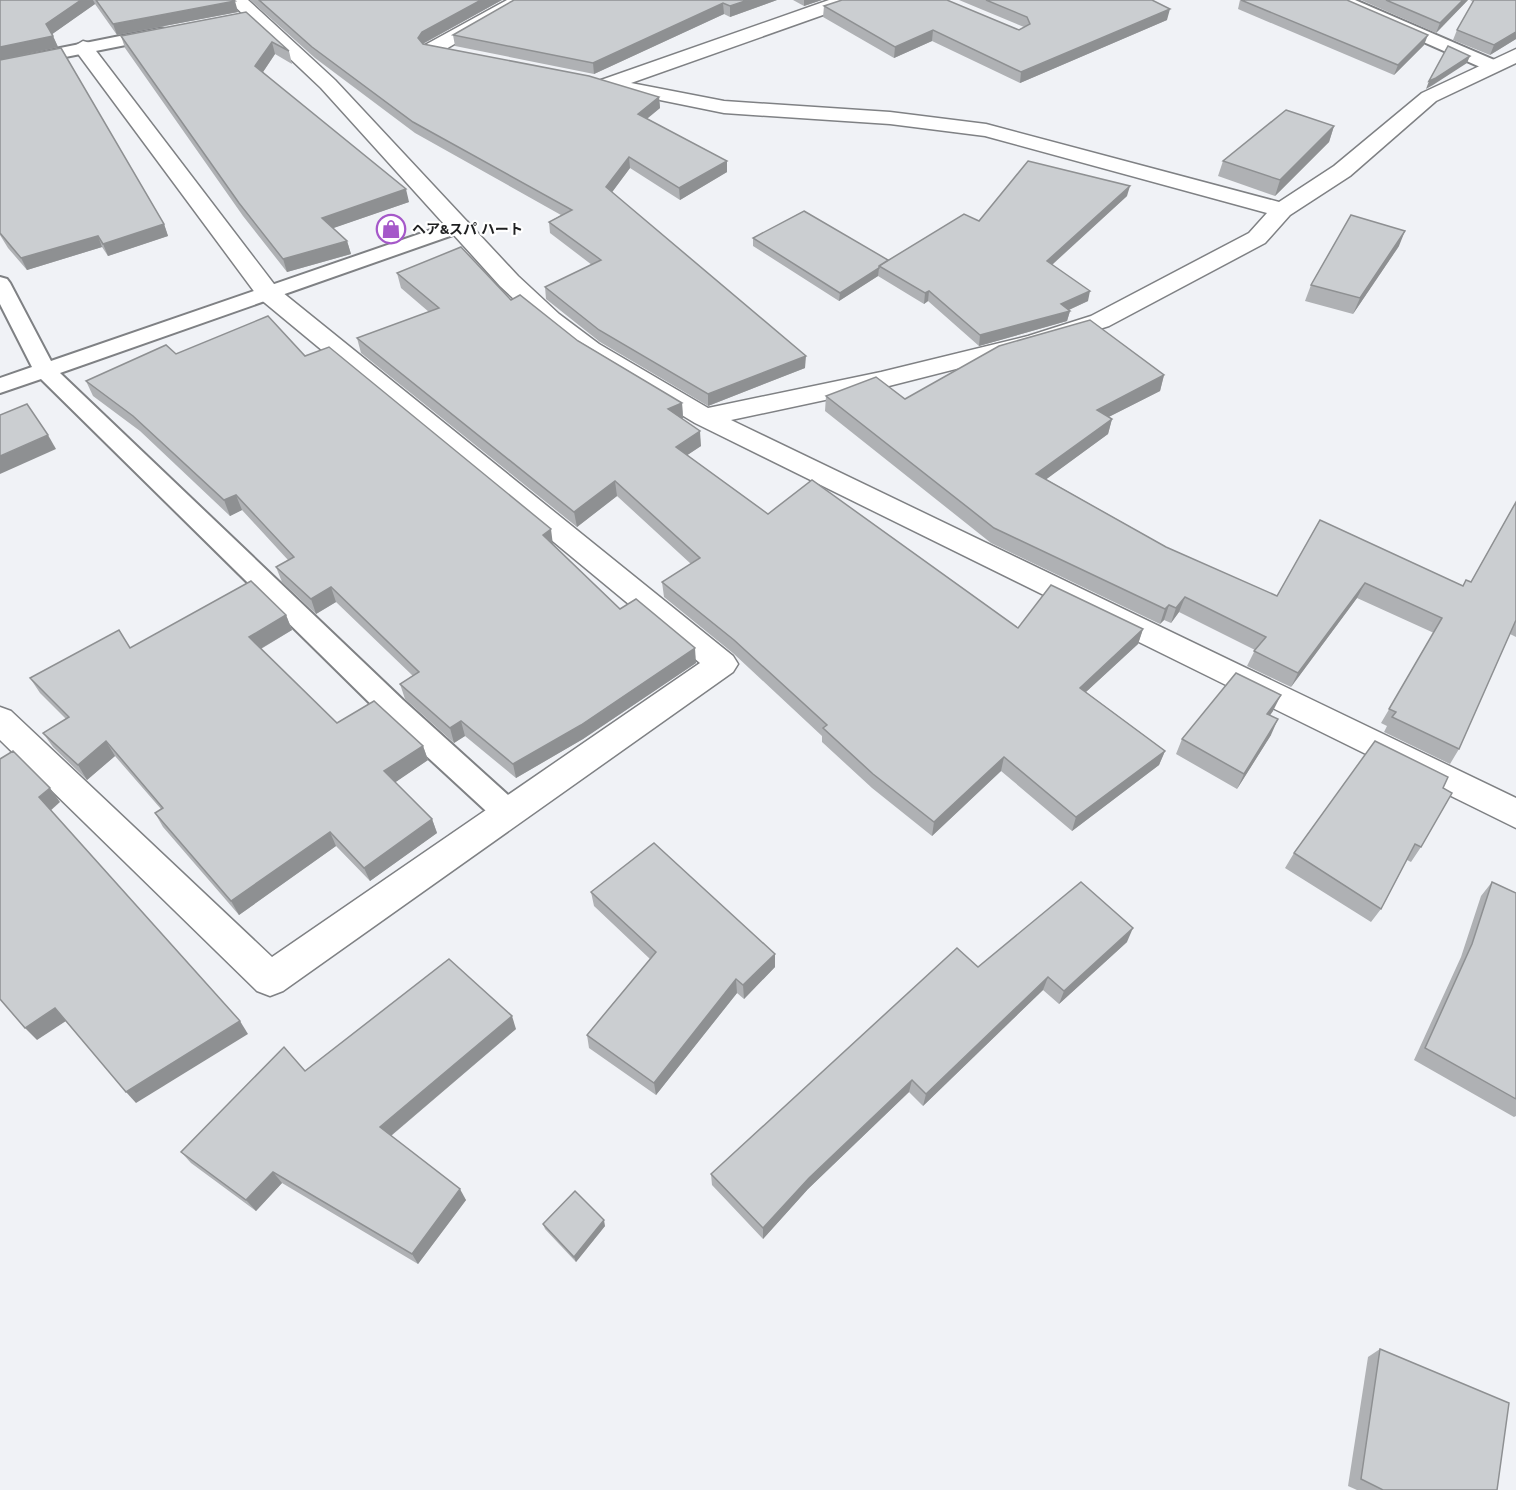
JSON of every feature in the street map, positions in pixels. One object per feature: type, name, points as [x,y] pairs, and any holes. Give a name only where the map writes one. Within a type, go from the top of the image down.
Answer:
[{"type":"street","points":[[432,49],[521,0]]},
{"type":"street","points":[[847,0],[602,83],[724,107],[890,118],[986,130],[1282,210]]},
{"type":"street","points":[[239,12],[327,84],[509,281],[590,349],[704,417],[1516,814]]},
{"type":"street","points":[[0,720],[270,979],[722,664],[268,293],[83,47]]},
{"type":"street","points":[[704,417],[881,380],[1037,341],[1100,321],[1257,238],[1282,210],[1342,171],[1429,97],[1516,55]]},
{"type":"lane","points":[[1341,0],[1493,66]]},
{"type":"lane","points":[[0,65],[173,31]]},
{"type":"lane","points":[[432,49],[456,53]]},
{"type":"lane","points":[[0,386],[460,226]]},
{"type":"lane","points":[[0,283],[45,370],[384,700],[508,813]]},
{"type":"building","points":[[0,0],[81,0],[46,24],[53,36],[0,47]]},
{"type":"building","points":[[96,0],[233,0],[235,1],[113,24]]},
{"type":"building","points":[[259,0],[481,0],[422,32],[418,38],[423,44],[589,76],[659,97],[638,114],[727,161],[679,188],[629,157],[606,187],[806,356],[708,394],[599,330],[545,287],[601,260],[549,222],[572,210],[413,122],[312,47]]},
{"type":"building","points":[[514,0],[748,0],[730,6],[723,3],[593,63],[453,35]]},
{"type":"building","points":[[842,0],[947,0],[1019,30],[1030,24],[1027,17],[986,0],[1152,0],[1170,9],[1021,72],[933,30],[895,47],[824,6]]},
{"type":"building","points":[[1241,0],[1347,0],[1428,35],[1398,65]]},
{"type":"building","points":[[1386,0],[1463,0],[1440,23]]},
{"type":"building","points":[[1474,0],[1516,0],[1516,32],[1494,45],[1457,30]]},
{"type":"building","points":[[246,12],[289,51],[272,42],[255,66],[406,189],[322,218],[347,241],[283,259],[239,203],[121,36]]},
{"type":"building","points":[[1448,46],[1470,56],[1429,81]]},
{"type":"building","points":[[61,48],[164,224],[103,244],[98,236],[21,258],[0,233],[0,60]]},
{"type":"building","points":[[1286,110],[1334,126],[1280,180],[1223,161]]},
{"type":"building","points":[[1028,161],[1130,186],[1047,261],[1090,291],[1061,304],[1070,311],[980,335],[929,291],[925,293],[879,266],[964,214],[979,221]]},
{"type":"building","points":[[804,211],[888,260],[840,293],[753,238]]},
{"type":"building","points":[[1351,215],[1405,231],[1360,298],[1311,285]]},
{"type":"building","points":[[461,247],[511,300],[520,295],[578,341],[682,403],[668,409],[700,431],[676,447],[768,514],[812,480],[1018,628],[1051,585],[1143,629],[1080,688],[1165,751],[1076,817],[1004,757],[934,822],[873,774],[823,728],[827,725],[734,640],[662,582],[700,558],[615,481],[574,512],[357,338],[439,308],[397,273]]},
{"type":"building","points":[[268,316],[305,356],[329,347],[551,529],[543,535],[620,609],[636,599],[695,648],[581,725],[513,764],[461,721],[450,728],[400,684],[419,672],[331,587],[311,599],[276,567],[294,557],[236,495],[224,500],[133,416],[86,381],[166,345],[176,354]]},
{"type":"building","points":[[1090,320],[1164,375],[1097,410],[1112,419],[1036,474],[1166,547],[1277,596],[1320,520],[1463,586],[1466,580],[1471,582],[1516,502],[1516,620],[1459,749],[1392,717],[1396,712],[1389,709],[1442,618],[1365,583],[1298,673],[1254,651],[1266,637],[1185,597],[1176,608],[1169,605],[1165,609],[994,528],[826,396],[876,377],[905,399],[999,346]]},
{"type":"building","points":[[27,404],[48,435],[0,456],[0,415]]},
{"type":"building","points":[[251,581],[286,615],[249,637],[337,723],[374,701],[423,746],[384,771],[432,819],[364,868],[330,832],[231,901],[155,813],[163,808],[106,741],[78,765],[43,733],[69,717],[30,678],[119,630],[130,648]]},
{"type":"building","points":[[1236,673],[1281,695],[1267,714],[1278,719],[1244,774],[1182,739]]},
{"type":"building","points":[[1375,741],[1448,777],[1443,788],[1452,793],[1421,847],[1415,844],[1381,909],[1294,853]]},
{"type":"building","points":[[13,751],[50,788],[39,797],[240,1021],[126,1092],[55,1008],[25,1028],[0,999],[0,759]]},
{"type":"building","points":[[654,843],[775,954],[743,985],[736,979],[654,1083],[587,1035],[656,952],[591,892]]},
{"type":"building","points":[[1081,882],[1133,928],[1064,991],[1048,977],[926,1094],[912,1080],[809,1178],[763,1228],[711,1174],[957,948],[978,967]]},
{"type":"building","points":[[1492,882],[1516,893],[1516,1099],[1425,1048],[1472,944]]},
{"type":"building","points":[[449,959],[512,1016],[380,1127],[460,1189],[412,1254],[273,1172],[246,1200],[181,1152],[284,1047],[305,1071]]},
{"type":"building","points":[[575,1191],[604,1220],[574,1257],[543,1224]]},
{"type":"building","points":[[1380,1349],[1509,1403],[1497,1490],[1383,1490],[1361,1479]]},
{"type":"place","name":"ヘア&スパ ハート","points":[[391,229]]}]
